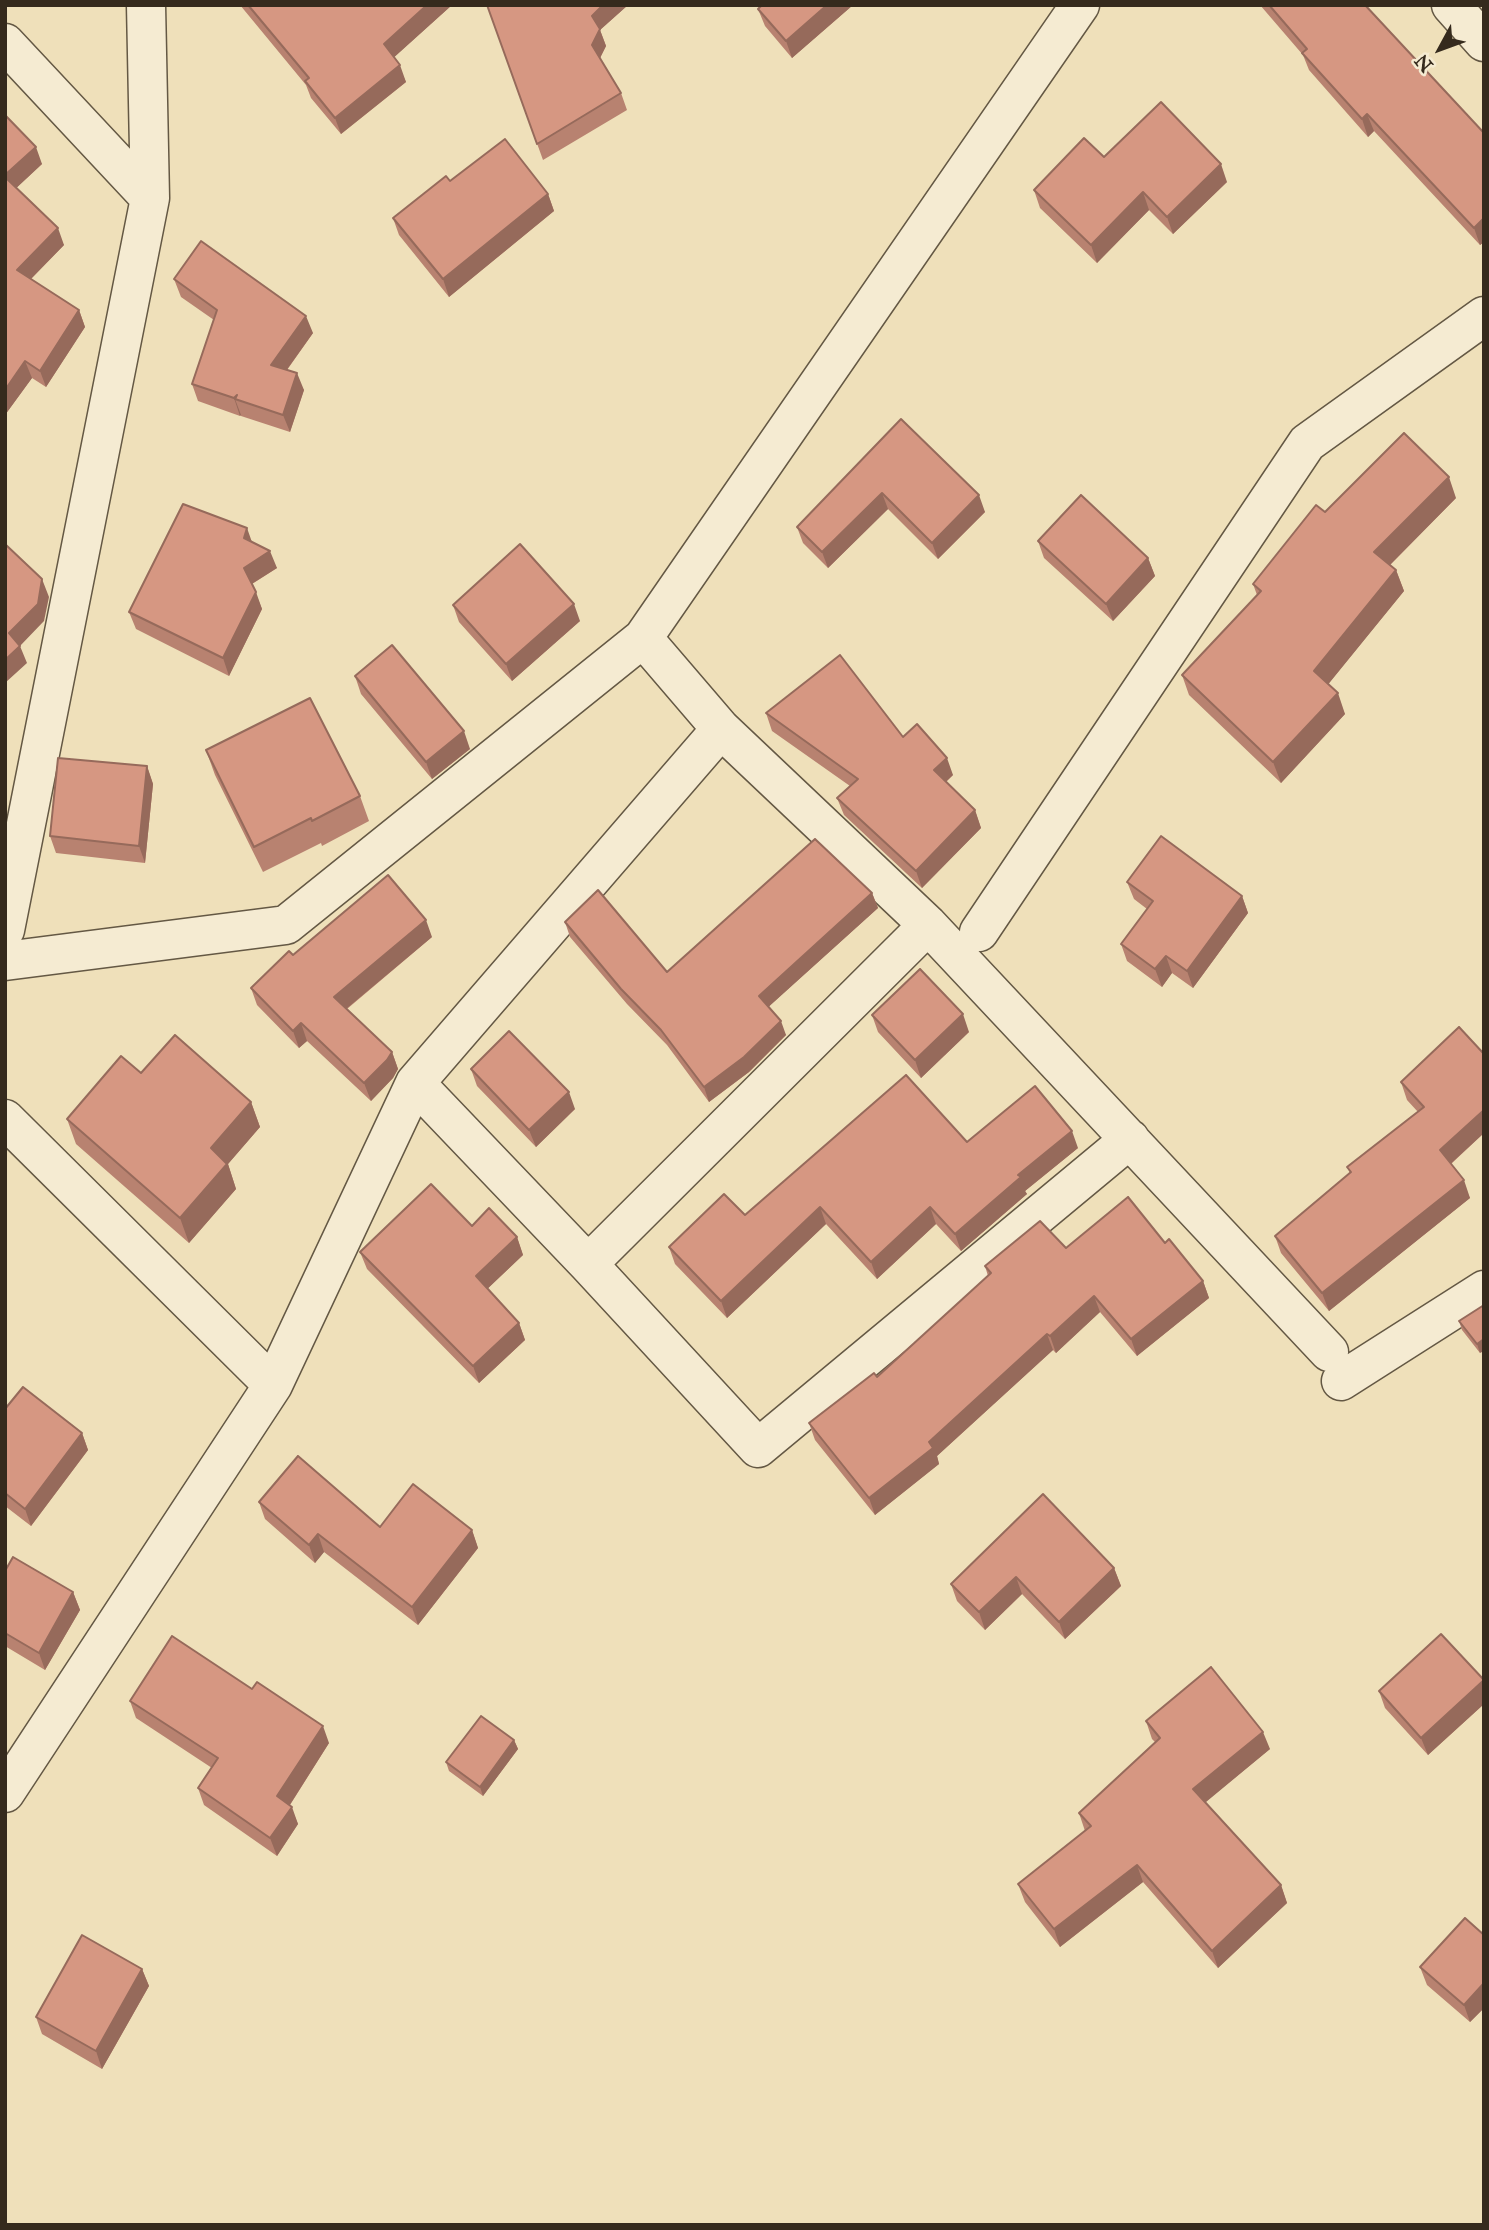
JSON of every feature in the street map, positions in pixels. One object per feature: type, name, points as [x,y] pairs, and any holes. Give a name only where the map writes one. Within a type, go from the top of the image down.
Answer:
[{"type":"street","points":[[5,930],[150,198],[146,5]]},
{"type":"street","points":[[5,961],[286,925],[643,638],[1080,5]]},
{"type":"street","points":[[1451,5],[1484,42]]},
{"type":"street","points":[[5,43],[150,198]]},
{"type":"street","points":[[979,932],[1307,443],[1484,316]]},
{"type":"street","points":[[643,638],[721,729],[928,925],[1130,1139],[1335,1367],[1484,1290]]},
{"type":"street","points":[[5,1793],[273,1385],[415,1083],[721,729]]},
{"type":"street","points":[[588,1264],[928,925]]},
{"type":"street","points":[[415,1083],[588,1264],[758,1448],[1130,1139]]},
{"type":"street","points":[[5,1119],[273,1385]]},
{"type":"building","points":[[248,5],[427,5],[384,44],[400,65],[335,118],[305,81],[309,78]]},
{"type":"building","points":[[487,5],[603,5],[592,16],[600,29],[592,45],[621,93],[537,144]]},
{"type":"building","points":[[762,5],[827,5],[786,41],[758,9]]},
{"type":"building","points":[[1269,5],[1365,5],[1484,133],[1484,218],[1474,228],[1367,114],[1362,119],[1302,53],[1307,49]]},
{"type":"building","points":[[1161,102],[1221,164],[1167,217],[1143,192],[1091,245],[1034,190],[1084,138],[1104,157]]},
{"type":"building","points":[[5,115],[36,147],[5,175]]},
{"type":"building","points":[[505,139],[548,194],[443,279],[393,218],[446,176],[450,181]]},
{"type":"building","points":[[5,177],[58,228],[17,270],[79,310],[40,371],[25,361],[5,390]]},
{"type":"building","points":[[201,241],[306,316],[271,365],[297,373],[283,415],[235,399],[237,395],[234,398],[192,384],[217,310],[174,279]]},
{"type":"building","points":[[901,419],[979,495],[932,543],[882,493],[822,552],[797,527]]},
{"type":"building","points":[[1404,433],[1449,477],[1374,552],[1396,570],[1314,671],[1338,693],[1273,762],[1182,675],[1261,591],[1253,584],[1316,505],[1325,512]]},
{"type":"building","points":[[1081,495],[1148,558],[1106,604],[1038,541]]},
{"type":"building","points":[[183,504],[247,528],[244,538],[270,551],[244,568],[256,592],[223,658],[129,612]]},
{"type":"building","points":[[5,544],[42,579],[38,604],[9,633],[20,646],[5,660]]},
{"type":"building","points":[[520,544],[574,604],[506,664],[453,605]]},
{"type":"building","points":[[392,645],[464,731],[426,762],[355,676]]},
{"type":"building","points":[[840,655],[903,737],[917,724],[947,758],[934,770],[975,810],[916,871],[837,798],[858,779],[766,713]]},
{"type":"building","points":[[310,698],[360,796],[254,847],[206,750]]},
{"type":"building","points":[[58,758],[147,766],[139,846],[50,836]]},
{"type":"building","points":[[1161,836],[1242,896],[1187,971],[1166,956],[1155,969],[1121,944],[1153,901],[1127,882]]},
{"type":"building","points":[[815,839],[872,893],[759,996],[781,1021],[744,1057],[704,1087],[661,1030],[621,989],[565,922],[598,890],[667,972]]},
{"type":"building","points":[[388,875],[426,920],[334,997],[392,1052],[364,1083],[301,1023],[293,1031],[251,988],[289,951],[293,955]]},
{"type":"building","points":[[920,969],[963,1014],[915,1060],[872,1015]]},
{"type":"building","points":[[1459,1027],[1484,1054],[1484,1110],[1440,1150],[1464,1180],[1322,1293],[1275,1236],[1351,1172],[1347,1167],[1424,1107],[1401,1082]]},
{"type":"building","points":[[509,1031],[569,1092],[529,1130],[471,1069]]},
{"type":"building","points":[[175,1035],[251,1102],[211,1148],[227,1164],[180,1218],[67,1119],[121,1056],[141,1073]]},
{"type":"building","points":[[906,1075],[967,1142],[1035,1086],[1072,1131],[1018,1175],[1021,1177],[955,1234],[930,1207],[871,1262],[820,1207],[721,1301],[669,1247],[724,1194],[745,1215]]},
{"type":"building","points":[[431,1184],[472,1226],[489,1208],[517,1237],[476,1276],[519,1323],[473,1366],[360,1252]]},
{"type":"building","points":[[1128,1197],[1165,1243],[1169,1239],[1203,1281],[1131,1339],[1094,1296],[1050,1336],[1047,1334],[929,1442],[933,1448],[869,1498],[809,1423],[874,1373],[877,1377],[991,1273],[985,1266],[1040,1221],[1066,1248]]},
{"type":"building","points":[[1484,1305],[1484,1339],[1477,1344],[1459,1321]]},
{"type":"building","points":[[23,1387],[82,1433],[25,1509],[5,1493],[5,1409]]},
{"type":"building","points":[[298,1456],[380,1527],[413,1484],[472,1530],[412,1607],[318,1534],[309,1545],[259,1502]]},
{"type":"building","points":[[1043,1494],[1114,1568],[1059,1622],[1016,1577],[979,1612],[951,1584]]},
{"type":"building","points":[[13,1557],[73,1592],[39,1653],[5,1633],[5,1571]]},
{"type":"building","points":[[1441,1634],[1484,1680],[1421,1738],[1379,1691]]},
{"type":"building","points":[[172,1636],[252,1689],[257,1682],[323,1726],[277,1796],[292,1807],[270,1838],[198,1788],[218,1758],[130,1701]]},
{"type":"building","points":[[1211,1667],[1263,1732],[1193,1789],[1281,1885],[1212,1951],[1137,1865],[1054,1929],[1018,1884],[1091,1826],[1079,1813],[1160,1738],[1146,1721]]},
{"type":"building","points":[[481,1716],[514,1740],[480,1787],[446,1762]]},
{"type":"building","points":[[1465,1918],[1484,1935],[1484,1983],[1464,2005],[1420,1967]]},
{"type":"building","points":[[82,1935],[142,1969],[96,2051],[36,2017]]}]
